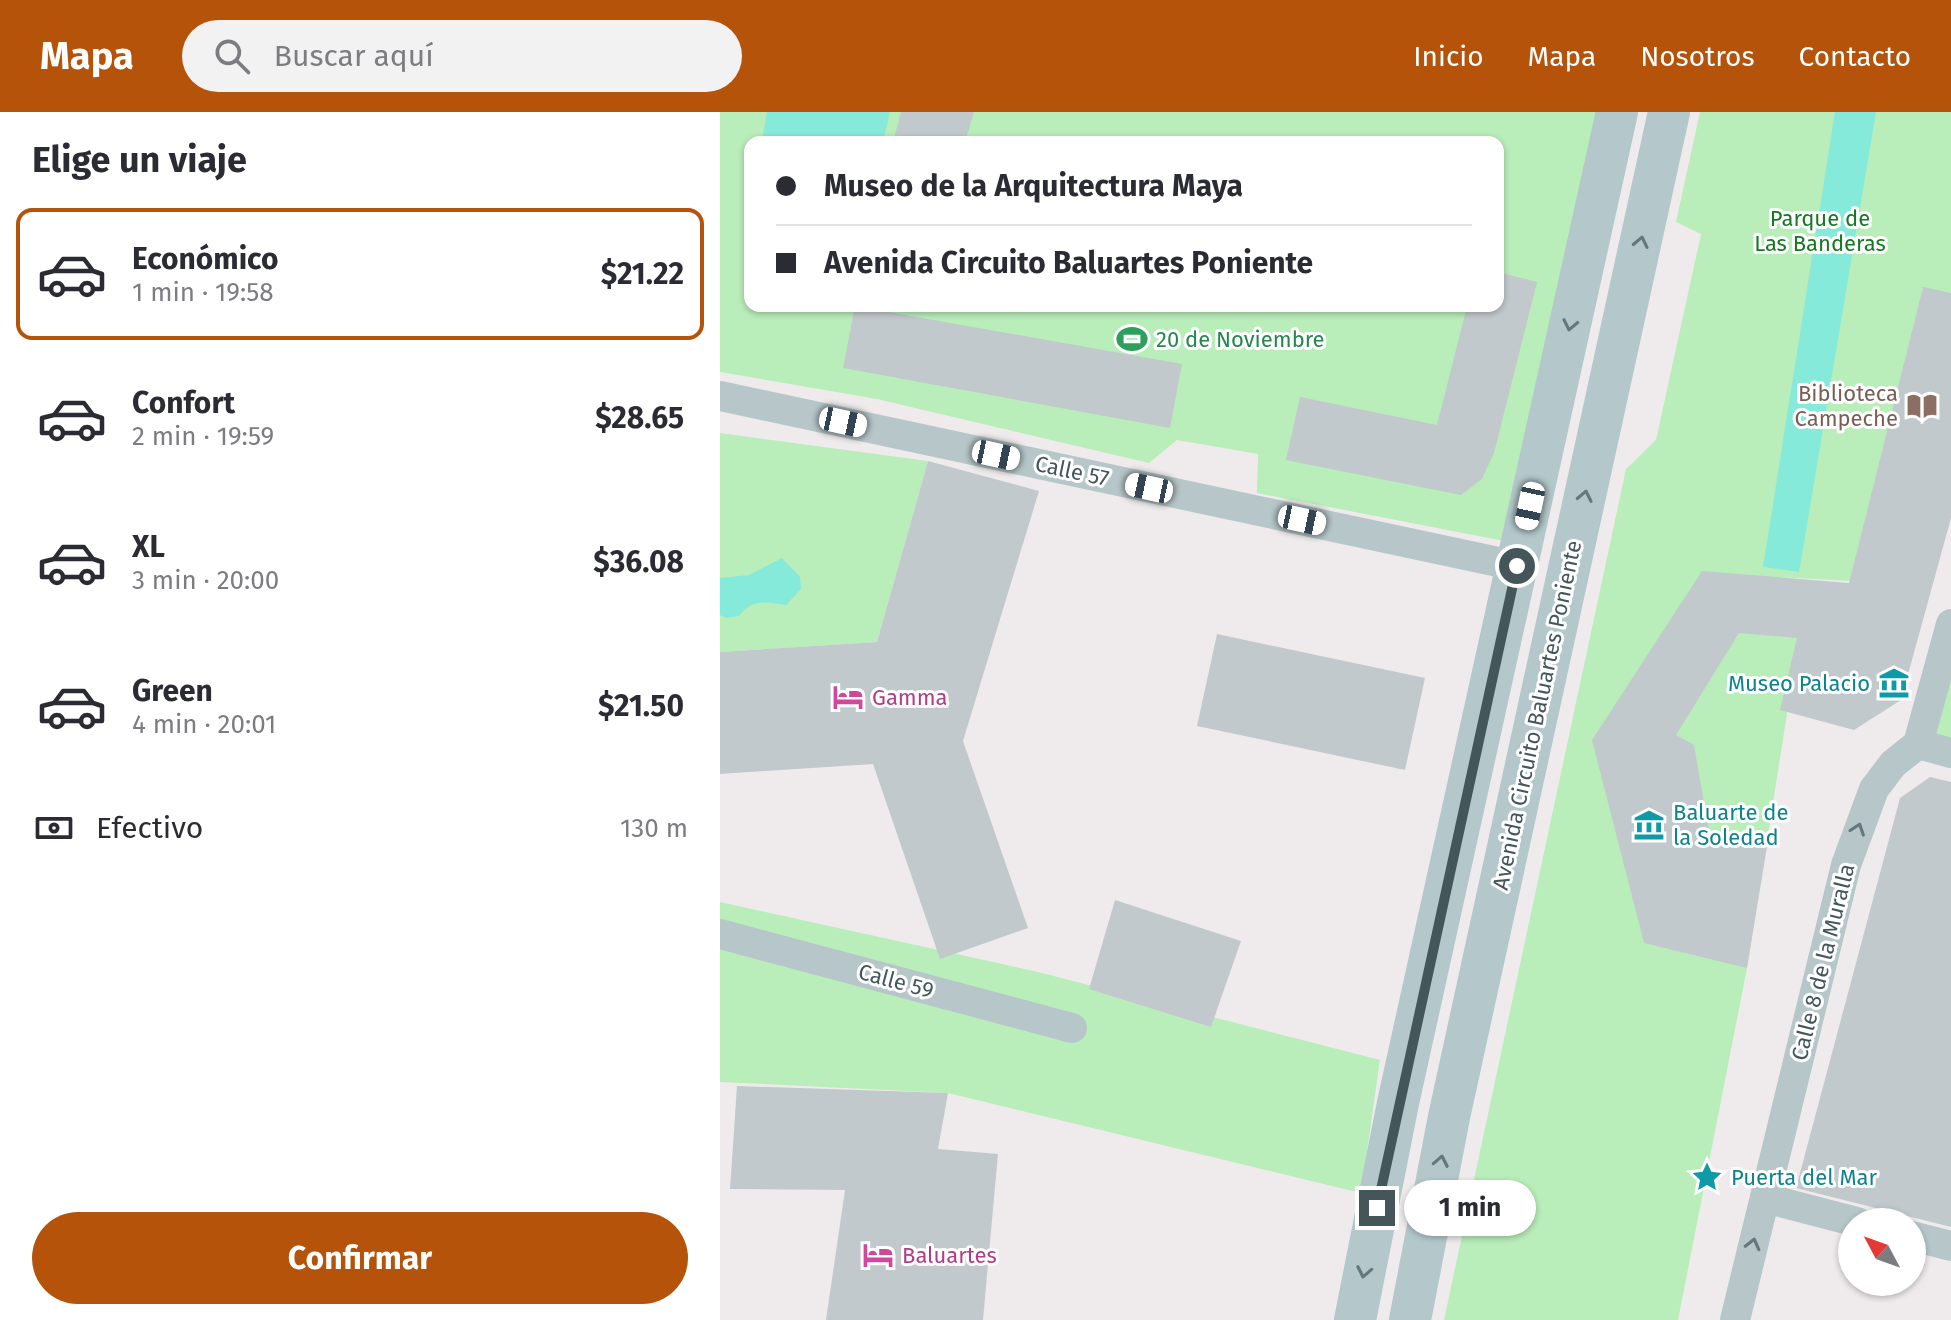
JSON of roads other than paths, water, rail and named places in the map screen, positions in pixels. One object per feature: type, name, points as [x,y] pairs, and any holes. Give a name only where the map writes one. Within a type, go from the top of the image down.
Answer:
[{"type":"main road","points":[[1355,1320],[1398,1103],[1617,112]]},
{"type":"main road","name":"Avenida Circuito Baluartes Poniente","points":[[1410,1320],[1449,1117],[1669,112]]},
{"type":"street","name":"Calle 57","points":[[720,396],[1517,566]]},
{"type":"street","points":[[1951,624],[1918,744],[1951,753]]},
{"type":"street","name":"Calle 8 de la Muralla","points":[[1735,1320],[1859,824],[1874,789],[1893,764],[1918,744]]},
{"type":"street","name":"Calle 59","points":[[720,934],[1072,1028]]},
{"type":"street","points":[[1765,1198],[1838,1217]]},
{"type":"street","points":[[1926,1240],[1951,1246]]},
{"type":"place","name":"20 de Noviembre","points":[[1132,339]]},
{"type":"place","name":"Biblioteca Campeche","points":[[1922,406]]},
{"type":"place","name":"Museo Palacio","points":[[1894,683]]},
{"type":"place","name":"Gamma","points":[[848,697]]},
{"type":"place","name":"Baluarte de la Soledad","points":[[1649,825]]},
{"type":"place","name":"Puerta del Mar","points":[[1707,1177]]},
{"type":"place","name":"Baluartes","points":[[878,1255]]},
{"type":"park label","name":"Parque de Las Banderas","points":[[1820,230]]}]
